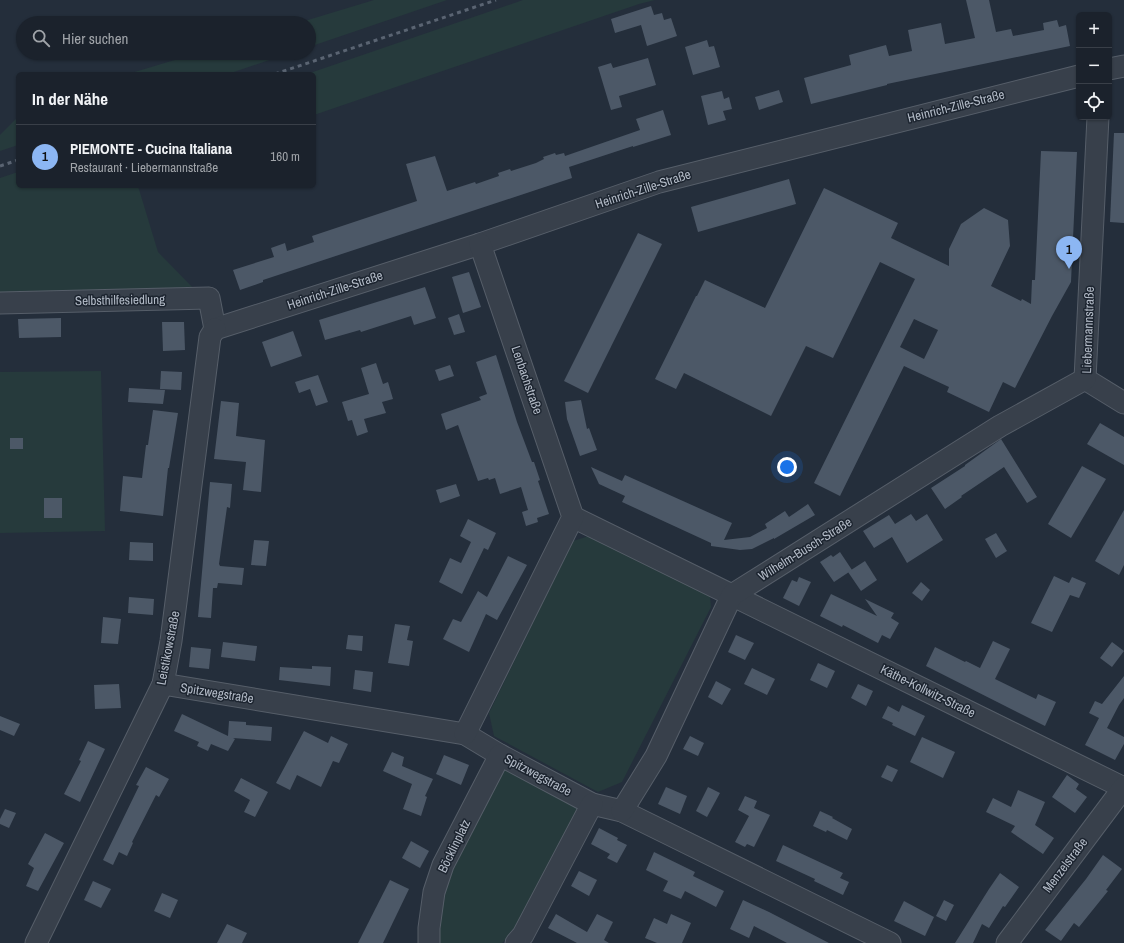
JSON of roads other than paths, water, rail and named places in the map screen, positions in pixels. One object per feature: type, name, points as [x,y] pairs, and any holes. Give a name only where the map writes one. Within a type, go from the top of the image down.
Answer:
[{"type":"street","points":[[1112,68],[1124,66]]},
{"type":"street","name":"Heinrich-Zille-Straße","points":[[215,329],[480,244],[659,182],[1076,77]]},
{"type":"street","name":"Liebermannstraße","points":[[1098,120],[1085,379],[1124,403]]},
{"type":"street","name":"Lenbachstraße","points":[[480,244],[573,517]]},
{"type":"street","name":"Selbsthilfesiedlung","points":[[0,303],[209,298],[215,329]]},
{"type":"street","name":"Leistikowstraße","points":[[36,943],[163,684],[171,641],[210,337],[215,329]]},
{"type":"street","name":"Wilhelm-Busch-Straße","points":[[732,595],[1000,426],[1085,379]]},
{"type":"street","points":[[465,734],[573,517],[732,595],[656,756],[622,811]]},
{"type":"street","name":"Käthe-Kollwitz-Straße","points":[[732,595],[1124,787]]},
{"type":"street","name":"Spitzwegstraße","points":[[163,684],[465,734],[500,755],[592,804],[622,811],[890,943]]},
{"type":"street","name":"Böcklinplatz","points":[[429,943],[429,928],[434,892],[442,865],[500,755]]},
{"type":"street","name":"Menzelstraße","points":[[1007,943],[1124,787]]},
{"type":"street","points":[[516,943],[523,935],[592,804]]},
{"type":"railway","points":[[281,72],[496,0]]},
{"type":"railway","points":[[0,166],[16,161]]},
{"type":"place","name":"PIEMONTE - Cucina Italiana","points":[[1069,269]]}]
